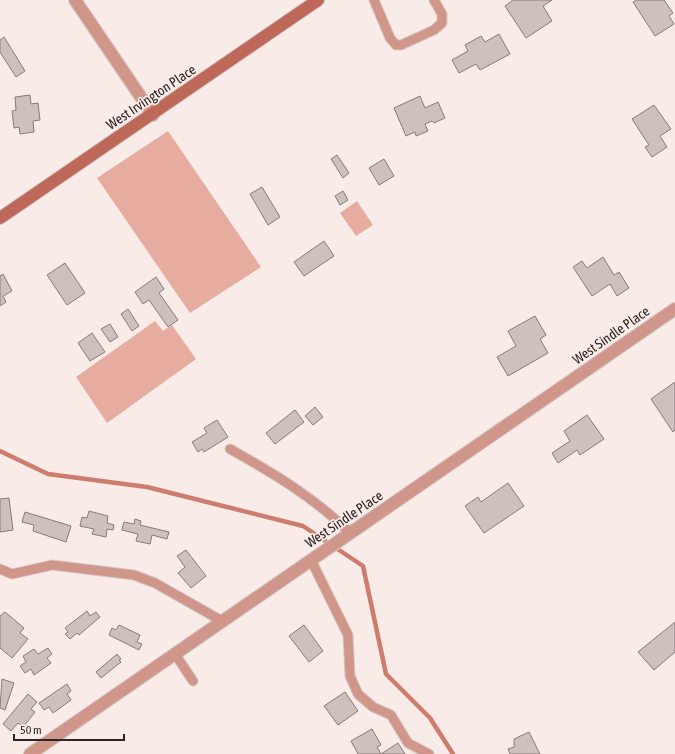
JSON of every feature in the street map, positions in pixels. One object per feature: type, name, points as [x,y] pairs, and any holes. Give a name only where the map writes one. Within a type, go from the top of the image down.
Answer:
[{"type":"street","points":[[75,0],[153,114]]},
{"type":"street","name":"West Irvington Place","points":[[0,218],[318,0]]},
{"type":"street","name":"West Sindle Place","points":[[30,754],[675,309]]},
{"type":"lane","points":[[374,0],[390,38],[396,45],[401,45],[434,30],[442,23],[442,14],[434,0]]},
{"type":"lane","points":[[230,449],[277,475],[330,513],[350,533]]},
{"type":"lane","points":[[311,560],[348,635],[350,676],[358,694],[374,708],[391,715],[408,743],[429,754]]},
{"type":"lane","points":[[1,571],[12,574],[52,565],[134,575],[155,583],[222,621]]},
{"type":"lane","points":[[175,654],[193,681]]},
{"type":"shaded area","points":[[168,131],[261,267],[190,313],[97,178]]},
{"type":"shaded area","points":[[357,201],[373,225],[356,236],[340,213]]},
{"type":"shaded area","points":[[155,321],[163,331],[172,325],[196,359],[107,423],[76,377]]},
{"type":"building","points":[[513,0],[552,0],[543,6],[552,21],[526,38],[505,6]]},
{"type":"building","points":[[637,0],[664,0],[673,13],[669,16],[674,24],[655,36],[633,2]]},
{"type":"building","points":[[499,34],[510,54],[480,70],[476,64],[459,73],[452,60],[468,51],[465,45],[481,36],[485,42]]},
{"type":"building","points":[[4,37],[25,71],[16,77],[0,52],[0,40]]},
{"type":"building","points":[[30,95],[31,104],[38,103],[40,120],[33,121],[34,132],[20,134],[19,127],[14,128],[12,111],[16,110],[15,97]]},
{"type":"building","points":[[420,96],[425,108],[438,102],[445,118],[434,123],[432,121],[425,124],[428,131],[416,136],[415,132],[406,136],[394,108]]},
{"type":"building","points":[[654,105],[671,129],[660,136],[667,147],[652,157],[645,147],[649,145],[632,119]]},
{"type":"building","points":[[337,155],[349,173],[343,178],[331,159]]},
{"type":"building","points":[[384,159],[394,176],[379,185],[369,168]]},
{"type":"building","points":[[262,187],[280,217],[268,225],[250,194]]},
{"type":"building","points":[[343,191],[348,200],[340,205],[335,196]]},
{"type":"building","points":[[324,241],[334,256],[304,276],[294,262]]},
{"type":"building","points":[[603,257],[614,275],[619,272],[629,288],[617,296],[610,284],[592,296],[573,267],[582,261],[587,268]]},
{"type":"building","points":[[65,263],[85,293],[67,305],[47,275]]},
{"type":"building","points":[[3,274],[12,291],[3,296],[6,302],[0,306],[0,276]]},
{"type":"building","points":[[156,277],[164,289],[159,293],[178,320],[168,327],[149,300],[143,304],[135,292]]},
{"type":"building","points":[[128,309],[139,326],[132,331],[121,314]]},
{"type":"building","points":[[535,316],[546,335],[540,339],[548,353],[508,376],[497,357],[516,346],[508,331]]},
{"type":"building","points":[[110,324],[118,337],[110,342],[101,329]]},
{"type":"building","points":[[92,333],[105,352],[90,361],[78,343]]},
{"type":"building","points":[[675,382],[675,430],[673,432],[651,399]]},
{"type":"building","points":[[315,407],[323,417],[313,425],[305,416]]},
{"type":"building","points":[[295,410],[304,422],[275,444],[266,433]]},
{"type":"building","points":[[587,415],[604,439],[580,455],[577,450],[558,463],[552,453],[570,441],[564,431]]},
{"type":"building","points":[[217,420],[228,437],[204,452],[202,449],[198,452],[192,442],[207,433],[204,428]]},
{"type":"building","points":[[508,483],[524,506],[484,533],[465,506],[478,497],[481,502]]},
{"type":"building","points":[[9,498],[13,530],[0,532],[0,499]]},
{"type":"building","points":[[89,511],[108,516],[107,523],[114,525],[113,530],[107,529],[106,537],[92,534],[94,529],[80,526],[82,517],[87,518]]},
{"type":"building","points":[[25,512],[71,526],[66,542],[33,531],[34,525],[22,522]]},
{"type":"building","points":[[135,519],[141,521],[140,525],[169,532],[167,539],[152,535],[150,544],[136,541],[138,534],[122,530],[124,522],[134,524]]},
{"type":"building","points":[[186,550],[206,576],[191,588],[178,573],[185,567],[177,556]]},
{"type":"building","points":[[87,611],[90,616],[96,612],[100,617],[79,635],[77,633],[70,639],[65,634],[68,632],[65,628]]},
{"type":"building","points":[[5,612],[24,628],[20,633],[28,639],[12,658],[0,648],[0,616]]},
{"type":"building","points":[[675,622],[675,652],[654,670],[638,652]]},
{"type":"building","points":[[119,625],[140,635],[137,642],[142,644],[139,650],[109,635],[112,628],[116,630]]},
{"type":"building","points":[[304,625],[323,651],[309,662],[289,636]]},
{"type":"building","points":[[48,648],[52,654],[47,658],[51,663],[34,675],[31,669],[25,673],[20,666],[26,662],[23,656],[34,649],[38,654]]},
{"type":"building","points":[[117,654],[121,659],[119,660],[121,662],[101,678],[96,672]]},
{"type":"building","points":[[2,679],[14,683],[5,710],[0,708]]},
{"type":"building","points":[[67,684],[71,691],[67,694],[71,700],[53,713],[49,707],[44,710],[39,703]]},
{"type":"building","points":[[345,692],[358,711],[338,725],[324,706]]},
{"type":"building","points":[[28,694],[37,702],[31,709],[35,712],[23,727],[18,723],[11,731],[3,724]]},
{"type":"building","points":[[372,729],[381,745],[377,747],[381,754],[358,754],[351,741]]},
{"type":"building","points":[[529,732],[540,754],[510,754],[508,749],[514,747],[514,739]]},
{"type":"building","points":[[398,743],[405,754],[381,754]]},
{"type":"waterway","points":[[0,451],[48,474],[147,487],[303,526],[363,566],[386,674],[430,718],[453,754]]}]
